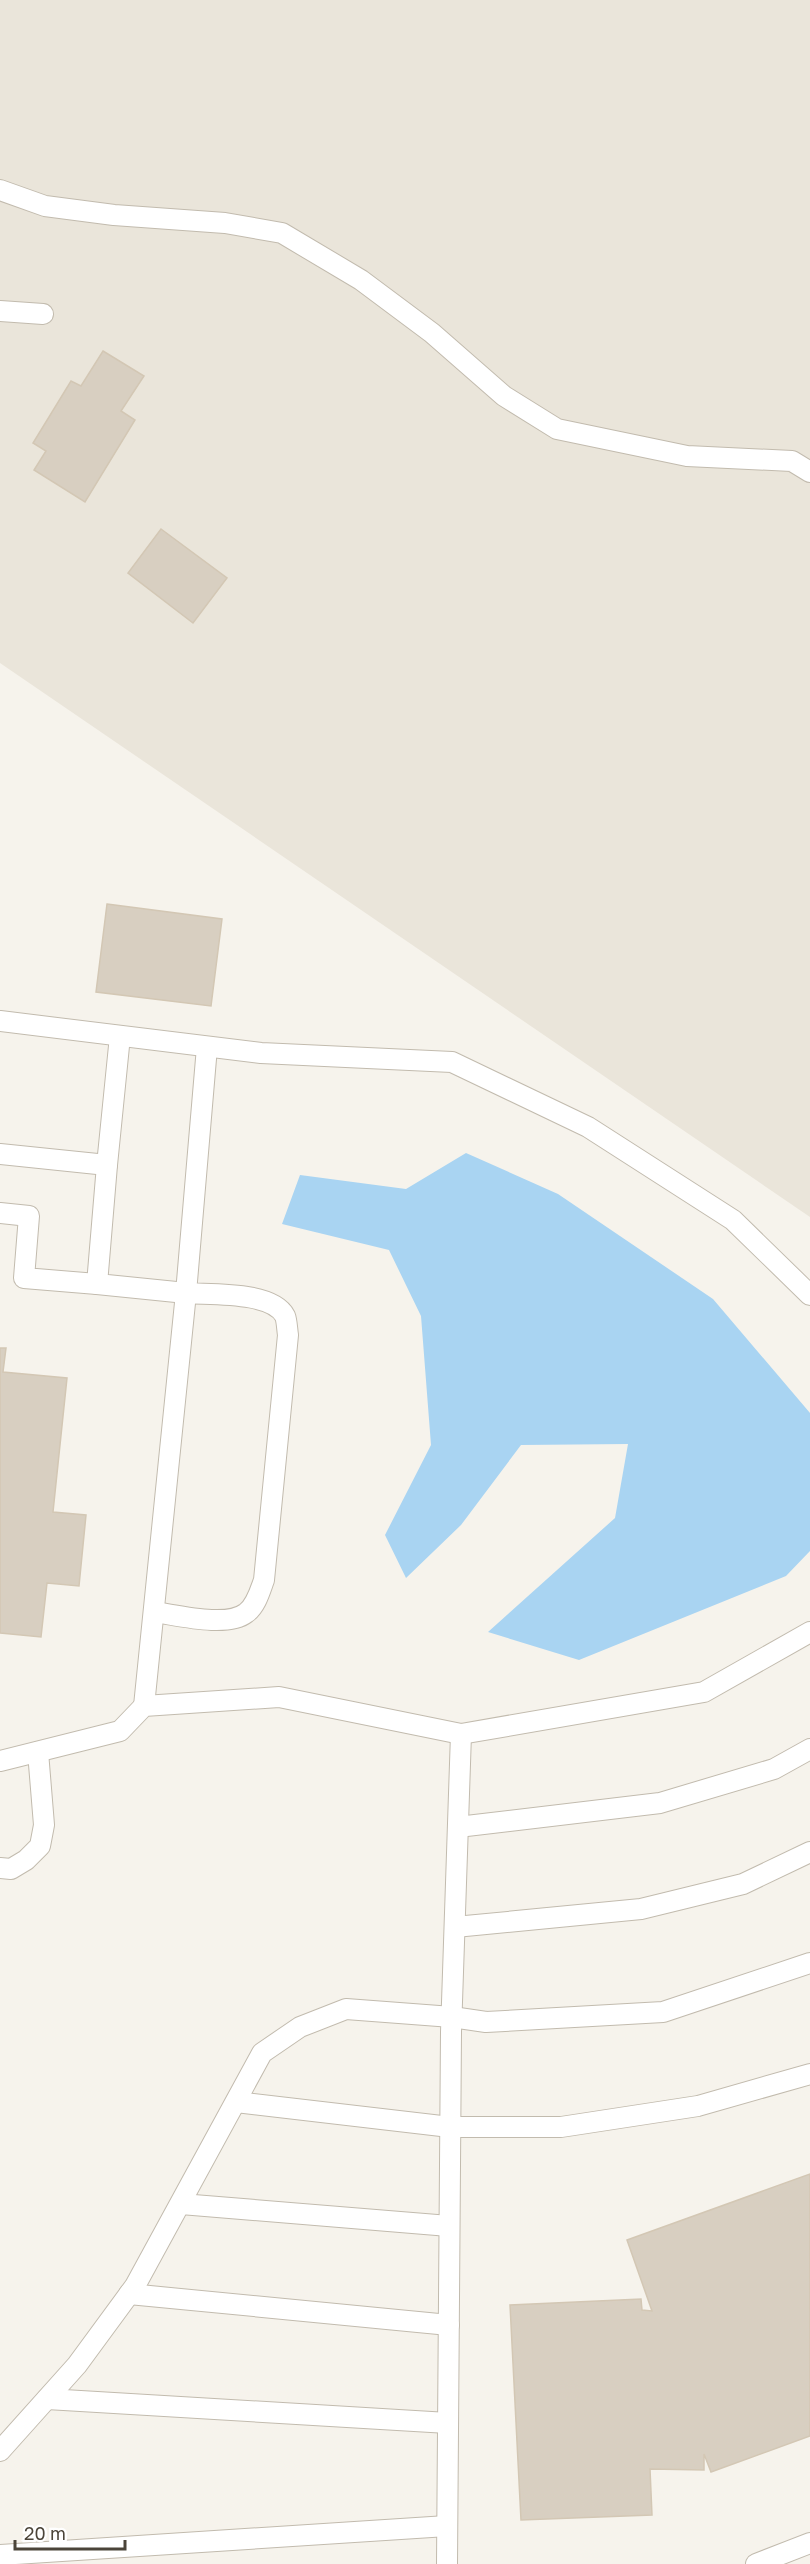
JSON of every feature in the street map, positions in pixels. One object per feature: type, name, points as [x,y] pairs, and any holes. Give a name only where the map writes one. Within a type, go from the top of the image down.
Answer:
[{"type":"lane","points":[[0,190],[45,206],[114,215],[225,223],[282,233],[361,280],[432,333],[504,396],[557,429],[687,456],[792,461],[810,472]]},
{"type":"lane","points":[[0,311],[43,314]]},
{"type":"lane","points":[[0,1021],[261,1053],[452,1062],[588,1126],[733,1220],[810,1295]]},
{"type":"lane","points":[[97,1284],[120,1036]]},
{"type":"lane","points":[[0,1761],[120,1731],[144,1707],[186,1293],[207,1047]]},
{"type":"lane","points":[[0,1154],[107,1165]]},
{"type":"lane","points":[[0,1213],[29,1216],[24,1278],[251,1297],[267,1301],[285,1316],[288,1335],[264,1580],[256,1599],[246,1613],[231,1619],[215,1620],[154,1612]]},
{"type":"lane","points":[[144,1707],[279,1697],[461,1734],[704,1692],[810,1632]]},
{"type":"lane","points":[[447,2564],[450,2127],[461,1734]]},
{"type":"lane","points":[[458,1827],[660,1803],[774,1769],[810,1749]]},
{"type":"lane","points":[[0,1868],[11,1869],[27,1860],[40,1846],[44,1825],[38,1752]]},
{"type":"lane","points":[[455,1927],[641,1909],[743,1884],[810,1852]]},
{"type":"lane","points":[[0,2451],[77,2365],[129,2294],[181,2204],[262,2053],[300,2027],[346,2009],[452,2017],[486,2022],[663,2012],[810,1963]]},
{"type":"lane","points":[[236,2102],[450,2127],[573,2125],[698,2106],[810,2074]]},
{"type":"lane","points":[[181,2204],[449,2226]]},
{"type":"lane","points":[[129,2294],[449,2325]]},
{"type":"lane","points":[[47,2399],[448,2423]]},
{"type":"lane","points":[[0,2555],[447,2526]]},
{"type":"lane","points":[[756,2564],[810,2543]]},
{"type":"shaded area","points":[[0,0],[810,0],[810,1217],[0,663]]},
{"type":"water","points":[[466,1153],[558,1194],[713,1299],[810,1413],[810,1551],[786,1576],[579,1660],[488,1632],[615,1518],[628,1444],[521,1445],[461,1525],[406,1578],[385,1535],[431,1445],[421,1316],[389,1250],[282,1224],[300,1175],[406,1189]]},
{"type":"building","points":[[103,351],[144,376],[121,411],[135,420],[85,502],[34,470],[46,451],[33,443],[71,381],[81,386]]},
{"type":"building","points":[[161,529],[227,578],[193,623],[128,573]]},
{"type":"building","points":[[107,904],[222,919],[211,1006],[96,992]]},
{"type":"building","points":[[0,1348],[6,1348],[3,1372],[67,1378],[53,1512],[86,1515],[79,1586],[47,1583],[41,1637],[0,1633]]},
{"type":"building","points":[[810,2174],[810,2436],[711,2472],[704,2454],[704,2470],[650,2469],[652,2515],[521,2520],[510,2305],[641,2299],[642,2310],[652,2311],[627,2240]]}]
